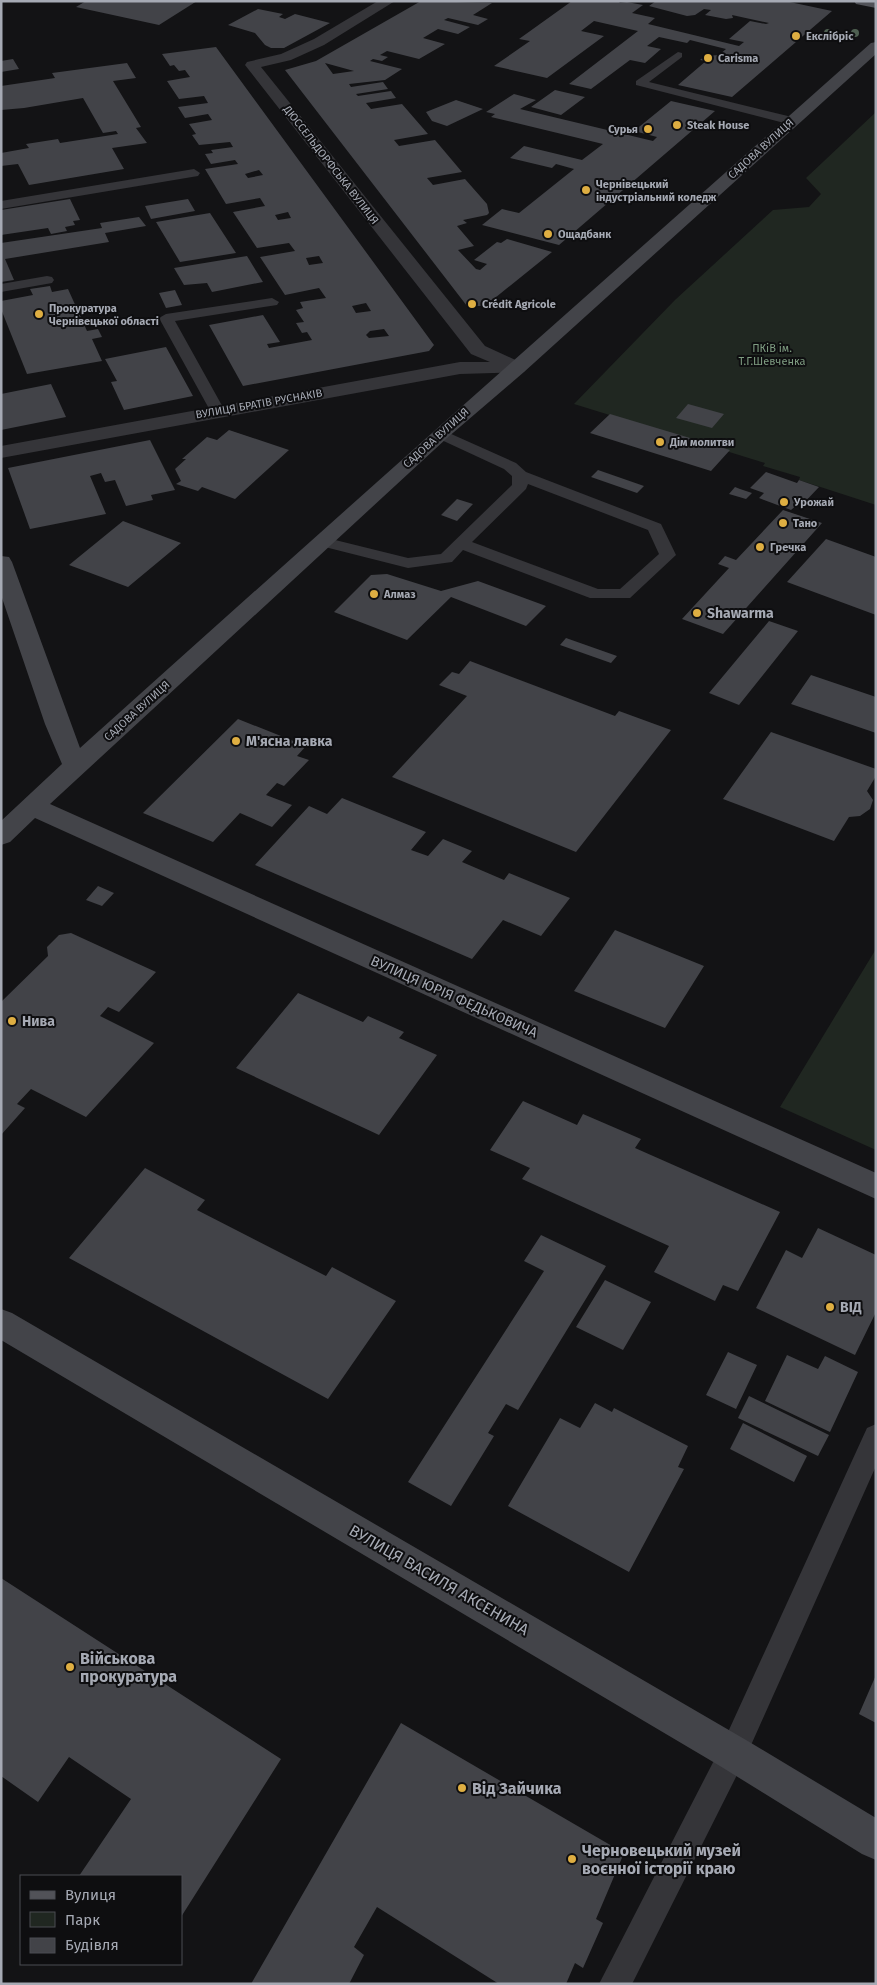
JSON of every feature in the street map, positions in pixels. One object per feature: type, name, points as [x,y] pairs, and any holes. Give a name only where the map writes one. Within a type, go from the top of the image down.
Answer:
[{"type":"main road","points":[[861,1],[876,4]]},
{"type":"main road","name":"САДОВА ВУЛИЦЯ","points":[[1,836],[75,766],[440,434],[517,368],[876,46]]},
{"type":"main road","points":[[847,71],[876,62]]},
{"type":"main road","points":[[1,562],[57,724],[75,766]]},
{"type":"main road","name":"ВУЛИЦЯ ЮРІЯ ФЕДЬКОВИЧА","points":[[32,807],[876,1188]]},
{"type":"main road","name":"ВУЛИЦЯ ВАСИЛЯ АКСЕНИНА","points":[[1,1323],[733,1753],[876,1840]]},
{"type":"street","name":"ДЮССЕЛЬДОРФСЬКА ВУЛИЦЯ","points":[[388,1],[319,42],[286,57],[252,65],[478,350],[517,368]]},
{"type":"street","name":"ВУЛИЦЯ БРАТІВ РУСНАКІВ","points":[[1,452],[460,368],[517,368]]},
{"type":"lane","points":[[678,55],[640,83],[792,121]]},
{"type":"lane","points":[[1,205],[194,173]]},
{"type":"lane","points":[[1,288],[47,280]]},
{"type":"lane","points":[[217,411],[166,318],[272,302]]},
{"type":"lane","points":[[440,434],[510,466],[520,475],[655,527],[668,555],[624,594],[596,594],[461,544]]},
{"type":"lane","points":[[323,542],[408,563],[446,558],[520,486],[520,475]]},
{"type":"lane","points":[[615,1984],[733,1753],[876,1436]]},
{"type":"green space","name":"ПКіВ ім. Т.Г.Шевченка","points":[[876,112],[876,505],[799,480],[800,477],[763,466],[765,463],[574,404],[675,300],[773,210],[809,207],[821,194],[806,178]]},
{"type":"green space","points":[[876,949],[876,1150],[780,1107]]},
{"type":"building","points":[[86,1],[197,1],[159,25],[76,7]]},
{"type":"building","points":[[421,1],[492,3],[473,15],[488,19],[478,25],[448,18],[444,20],[470,27],[458,34],[438,29],[423,38],[445,44],[419,59],[387,51],[380,55],[388,57],[382,61],[373,59],[370,61],[402,69],[385,80],[349,84],[351,87],[383,82],[388,89],[356,94],[358,96],[391,91],[396,98],[366,103],[371,109],[402,104],[428,134],[394,140],[399,146],[435,140],[462,172],[427,178],[433,185],[465,179],[487,204],[489,213],[487,215],[463,220],[467,223],[457,226],[474,246],[458,250],[476,269],[480,270],[487,264],[474,260],[497,242],[501,243],[507,239],[552,252],[485,306],[467,306],[285,70],[316,61]],"holes":[[[325,63],[354,71],[333,74]]]},
{"type":"building","points":[[572,1],[621,1],[619,3],[627,2],[643,5],[632,13],[655,18],[648,24],[739,46],[744,42],[729,39],[750,21],[769,23],[732,15],[733,18],[726,19],[705,15],[711,10],[704,9],[695,15],[687,16],[649,6],[656,1],[785,1],[832,11],[732,97],[678,85],[706,61],[700,60],[705,56],[719,55],[726,49],[690,40],[687,43],[659,37],[647,46],[661,49],[645,63],[630,60],[591,89],[569,84],[638,31],[594,21],[581,31],[604,36],[547,78],[494,66],[530,41],[519,39]]},
{"type":"building","points":[[258,9],[283,14],[279,17],[285,19],[295,14],[330,23],[284,48],[271,48],[265,45],[255,33],[228,25]]},
{"type":"building","points":[[216,47],[434,345],[429,351],[243,386],[209,325],[263,315],[280,342],[267,344],[269,348],[312,340],[307,332],[302,333],[296,323],[304,322],[296,310],[303,308],[300,302],[326,298],[319,288],[285,295],[260,257],[295,251],[289,243],[257,248],[233,212],[265,206],[260,198],[226,204],[205,169],[238,164],[235,160],[211,164],[205,154],[213,153],[211,150],[233,147],[230,142],[199,145],[192,135],[196,134],[189,124],[212,120],[208,114],[185,118],[178,107],[208,103],[204,96],[179,99],[167,81],[190,77],[185,70],[179,71],[174,65],[170,66],[162,54]],"holes":[[[259,170],[263,175],[248,178],[245,174]],[[288,212],[291,218],[278,220],[275,215]],[[319,256],[323,263],[309,265],[306,258]],[[366,303],[371,311],[356,313],[352,306]],[[384,329],[389,336],[369,338],[366,335],[370,331]]]},
{"type":"building","points":[[13,59],[19,69],[1,72],[1,61]]},
{"type":"building","points":[[127,63],[136,78],[113,81],[141,127],[136,128],[147,143],[112,148],[124,169],[29,185],[18,164],[1,166],[1,153],[29,148],[26,144],[58,139],[60,143],[118,134],[116,131],[103,133],[83,98],[1,110],[1,86],[55,78],[52,73]]},
{"type":"building","points":[[555,90],[585,97],[561,115],[531,107]]},
{"type":"building","name":"Чернівецький індустріальний коледж","points":[[514,94],[536,100],[520,109],[653,141],[657,137],[634,131],[671,101],[715,111],[559,245],[482,225],[502,209],[519,213],[574,169],[556,164],[552,168],[510,158],[524,146],[582,160],[603,144],[491,117],[495,114],[486,112]]},
{"type":"building","points":[[456,100],[483,109],[447,126],[432,121],[426,112]]},
{"type":"building","points":[[70,199],[80,220],[73,221],[75,225],[65,227],[67,231],[51,234],[48,228],[1,235],[1,210]]},
{"type":"building","points":[[188,199],[195,211],[151,219],[145,206]]},
{"type":"building","points":[[210,213],[236,253],[180,262],[156,222]]},
{"type":"building","points":[[139,217],[146,226],[105,233],[109,242],[5,259],[14,280],[1,282],[1,243],[102,228],[100,223]]},
{"type":"building","points":[[247,256],[263,282],[212,292],[207,283],[184,285],[174,268]]},
{"type":"building","points":[[50,286],[52,292],[68,289],[87,331],[98,329],[102,337],[92,339],[102,361],[27,374],[1,309],[1,301],[33,295],[30,289]]},
{"type":"building","points":[[175,290],[182,305],[166,308],[159,293]]},
{"type":"building","points":[[166,347],[193,396],[124,410],[111,382],[117,381],[105,359]]},
{"type":"building","points":[[51,384],[66,417],[1,430],[1,394]]},
{"type":"building","points":[[688,404],[724,414],[712,428],[676,418]]},
{"type":"building","name":"Дім молитви","points":[[610,414],[730,450],[711,471],[590,433]]},
{"type":"building","points":[[229,430],[289,450],[235,499],[202,487],[198,491],[176,484],[181,481],[175,469],[186,459],[182,459],[207,437],[217,440]]},
{"type":"building","points":[[150,440],[175,490],[151,495],[153,500],[126,506],[115,480],[105,482],[101,473],[90,476],[106,514],[30,529],[8,468]]},
{"type":"building","points":[[598,470],[644,486],[637,493],[591,477]]},
{"type":"building","points":[[766,472],[797,483],[799,480],[819,487],[802,505],[798,504],[791,510],[759,498],[764,493],[750,488]]},
{"type":"building","points":[[735,487],[752,493],[746,499],[729,494]]},
{"type":"building","points":[[457,499],[473,504],[457,521],[441,515]]},
{"type":"building","points":[[783,510],[822,523],[723,634],[682,619],[729,568],[718,564],[725,556],[736,560]]},
{"type":"building","points":[[123,521],[181,543],[128,587],[69,565]]},
{"type":"building","points":[[826,539],[876,557],[876,615],[787,582]]},
{"type":"building","points":[[387,574],[441,591],[478,581],[546,606],[526,626],[451,597],[407,640],[334,612],[371,575]]},
{"type":"building","points":[[769,621],[798,631],[739,705],[709,693]]},
{"type":"building","points":[[566,638],[617,656],[611,663],[560,645]]},
{"type":"building","points":[[470,661],[615,716],[619,711],[671,730],[576,852],[392,777],[467,696],[439,685],[452,672],[459,674]]},
{"type":"building","points":[[811,675],[876,697],[876,733],[791,704]]},
{"type":"building","points":[[238,719],[306,746],[297,756],[309,760],[284,786],[277,783],[266,795],[292,805],[272,827],[240,813],[213,842],[143,813]]},
{"type":"building","points":[[771,732],[876,769],[876,776],[867,791],[873,800],[870,809],[860,816],[849,817],[834,841],[723,799]]},
{"type":"building","points":[[342,798],[426,832],[411,850],[428,856],[443,839],[472,851],[462,862],[504,880],[509,873],[570,898],[541,936],[503,920],[472,959],[255,865],[309,806],[327,814]]},
{"type":"building","points":[[98,886],[114,893],[102,906],[86,900]]},
{"type":"building","points":[[615,930],[704,966],[665,1028],[574,991]]},
{"type":"building","points":[[71,933],[156,972],[119,1012],[108,1007],[100,1016],[154,1043],[86,1117],[31,1089],[17,1104],[25,1108],[1,1135],[1,1002],[48,956],[47,947],[59,935]]},
{"type":"building","points":[[298,993],[363,1022],[368,1016],[404,1032],[399,1038],[437,1055],[379,1135],[236,1068]]},
{"type":"building","points":[[523,1101],[577,1125],[583,1114],[641,1139],[635,1148],[780,1212],[738,1291],[723,1285],[715,1301],[654,1272],[669,1246],[522,1179],[530,1168],[490,1150]]},
{"type":"building","points":[[145,1168],[205,1200],[197,1210],[326,1276],[332,1267],[396,1301],[328,1399],[69,1258]]},
{"type":"building","points":[[818,1228],[876,1255],[876,1312],[855,1355],[756,1308],[786,1250],[802,1258]]},
{"type":"building","points":[[541,1235],[606,1266],[518,1410],[506,1404],[488,1433],[494,1436],[451,1506],[408,1482],[544,1271],[524,1261]]},
{"type":"building","points":[[605,1280],[651,1302],[623,1350],[576,1327]]},
{"type":"building","points":[[728,1352],[757,1365],[736,1409],[706,1395]]},
{"type":"building","points":[[787,1355],[818,1369],[825,1356],[858,1372],[830,1432],[765,1401]]},
{"type":"building","points":[[749,1396],[829,1435],[818,1456],[738,1418]]},
{"type":"building","points":[[595,1403],[612,1412],[614,1408],[688,1446],[678,1467],[684,1469],[629,1572],[508,1506],[560,1418],[580,1428]]},
{"type":"building","points":[[743,1423],[807,1456],[794,1482],[730,1449]]},
{"type":"building","name":"Військова прокуратура","points":[[1,1578],[281,1759],[182,1915],[182,1875],[80,1875],[131,1799],[69,1757],[38,1802],[1,1776]]},
{"type":"building","points":[[876,1675],[876,1723],[859,1714]]},
{"type":"building","points":[[401,1723],[624,1853],[596,1919],[603,1923],[583,1968],[575,1963],[566,1984],[499,1984],[377,1907],[354,1947],[364,1955],[349,1984],[251,1984]]},
{"type":"place","name":"Екслібріс","points":[[796,36]]},
{"type":"place","name":"Carisma","points":[[708,58]]},
{"type":"place","name":"Steak House","points":[[677,125]]},
{"type":"place","name":"Сурья","points":[[648,129]]},
{"type":"place","name":"Чернівецький індустріальний коледж","points":[[586,190]]},
{"type":"place","name":"Ощадбанк","points":[[548,234]]},
{"type":"place","name":"Crédit Agricole","points":[[472,304]]},
{"type":"place","name":"Прокуратура Чернівецької області","points":[[39,314]]},
{"type":"place","name":"Дім молитви","points":[[660,442]]},
{"type":"place","name":"Урожай","points":[[784,502]]},
{"type":"place","name":"Тано","points":[[783,523]]},
{"type":"place","name":"Гречка","points":[[760,547]]},
{"type":"place","name":"Алмаз","points":[[374,594]]},
{"type":"place","name":"Shawarma","points":[[697,613]]},
{"type":"place","name":"М'ясна лавка","points":[[236,741]]},
{"type":"place","name":"Нива","points":[[12,1021]]},
{"type":"place","name":"ВІД","points":[[830,1307]]},
{"type":"place","name":"Військова прокуратура","points":[[70,1667]]},
{"type":"place","name":"Від Зайчика","points":[[462,1788]]},
{"type":"place","name":"Черновецький музей воєнної історії краю","points":[[572,1859]]}]
